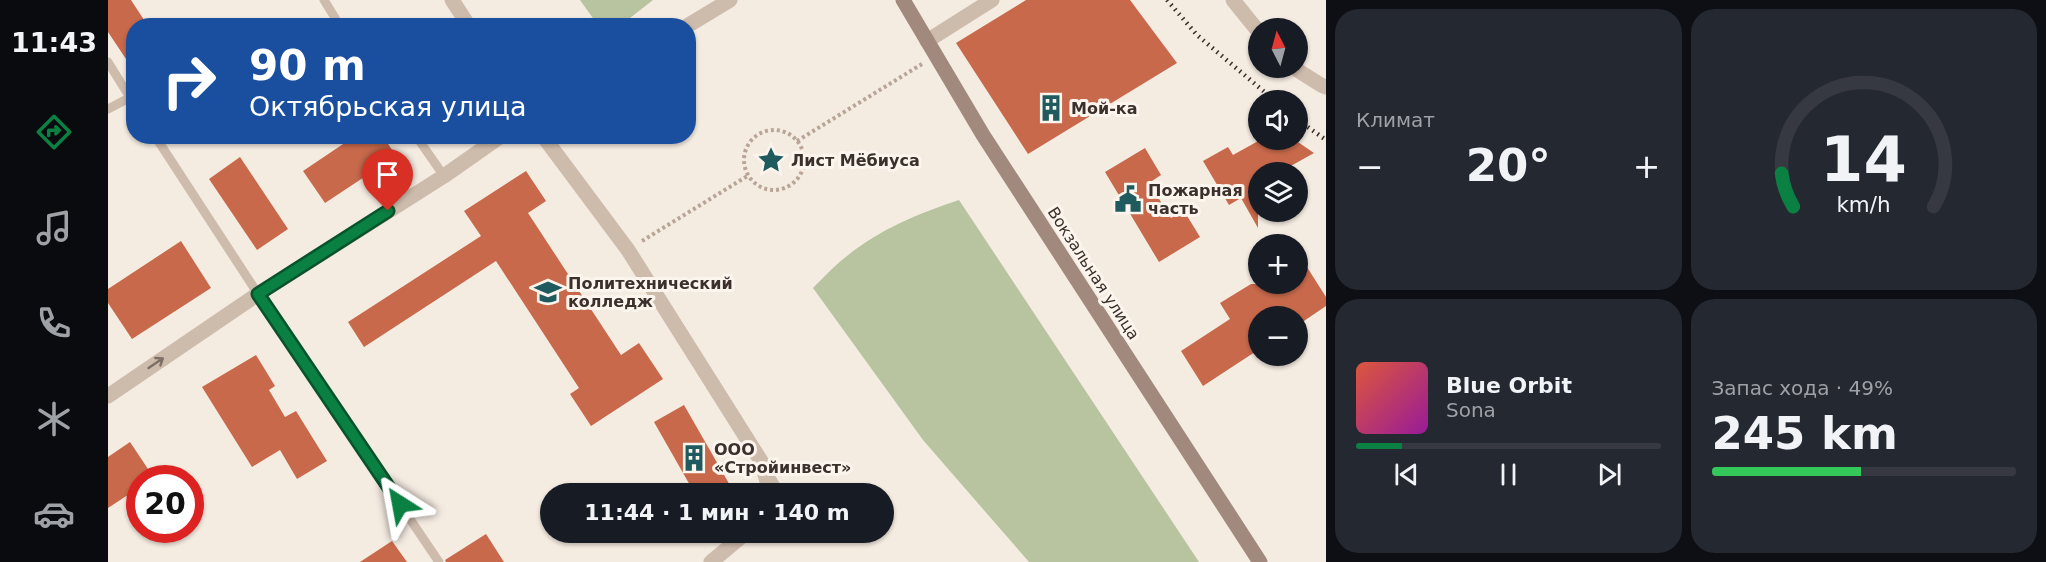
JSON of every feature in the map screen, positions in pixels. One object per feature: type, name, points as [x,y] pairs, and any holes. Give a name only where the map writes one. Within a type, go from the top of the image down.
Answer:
[{"type":"main road","name":"Вокзальная улица","points":[[903,0],[990,145],[1260,562]]},
{"type":"street","points":[[452,0],[464,18]]},
{"type":"street","points":[[696,21],[730,0]]},
{"type":"street","points":[[927,41],[992,0]]},
{"type":"street","points":[[1233,0],[1248,19]]},
{"type":"street","points":[[1308,77],[1326,87]]},
{"type":"street","points":[[108,396],[258,294],[444,176],[490,144]]},
{"type":"street","points":[[549,144],[628,250],[761,461],[767,483]]},
{"type":"street","points":[[711,562],[734,543]]},
{"type":"lane","points":[[324,0],[335,18]]},
{"type":"lane","points":[[108,62],[126,93]]},
{"type":"lane","points":[[108,109],[126,103]]},
{"type":"lane","points":[[159,144],[439,562]]},
{"type":"lane","points":[[422,144],[444,176]]},
{"type":"lane","points":[[761,461],[774,483]]},
{"type":"path","points":[[797,141],[935,56]]},
{"type":"path","points":[[781,130],[790,134],[802,149],[804,159],[798,177],[791,184],[773,189],[763,187],[748,175],[744,156],[753,138],[761,133],[781,130]]},
{"type":"path","points":[[628,250],[748,175]]},
{"type":"green space","points":[[580,0],[653,0],[630,18],[593,18]]},
{"type":"green space","points":[[959,200],[1199,562],[1029,562],[923,440],[813,288],[843,260],[873,238],[915,216]]},
{"type":"building","points":[[108,0],[131,0],[143,18],[126,18],[126,59],[108,32]]},
{"type":"building","name":"Мой-ка","points":[[1026,0],[1130,0],[1177,63],[1028,154],[956,43]]},
{"type":"building","points":[[343,144],[388,144],[396,156],[325,203],[303,171]]},
{"type":"building","points":[[1228,147],[1233,155],[1248,147],[1248,150],[1308,149],[1314,153],[1298,162],[1248,162],[1248,210],[1241,198],[1229,205],[1203,161]]},
{"type":"building","points":[[1145,148],[1161,175],[1149,183],[1171,218],[1184,211],[1200,237],[1159,262],[1105,172]]},
{"type":"building","points":[[240,157],[288,229],[257,250],[209,179]]},
{"type":"building","name":"Политехнический колледж","points":[[526,171],[546,201],[528,213],[621,355],[639,343],[663,379],[591,426],[570,394],[579,388],[496,261],[364,347],[348,322],[481,236],[464,211]]},
{"type":"building","points":[[181,241],[211,288],[132,339],[108,303],[108,289]]},
{"type":"building","points":[[1308,269],[1326,297],[1326,306],[1308,318],[1308,306],[1248,306],[1248,357],[1203,386],[1181,351],[1230,319],[1220,303],[1248,286],[1248,294],[1308,294]]},
{"type":"building","points":[[256,355],[275,386],[269,390],[285,417],[296,411],[327,461],[297,479],[280,450],[252,467],[202,387]]},
{"type":"building","name":"ООО «Стройинвест»","points":[[684,405],[729,483],[689,483],[654,422]]},
{"type":"building","points":[[130,442],[145,465],[126,465],[126,496],[108,508],[108,457]]},
{"type":"building","points":[[486,534],[504,562],[446,562],[445,560]]},
{"type":"building","points":[[392,541],[407,562],[360,562]]},
{"type":"railway","points":[[1167,0],[1197,35],[1262,90]]},
{"type":"railway","points":[[1308,127],[1326,140]]},
{"type":"place","name":"Мой-ка","points":[[1051,108]]},
{"type":"place","name":"Лист Мёбиуса","points":[[771,160]]},
{"type":"place","name":"Пожарная часть","points":[[1128,199]]},
{"type":"place","name":"Политехнический колледж","points":[[548,292]]},
{"type":"place","name":"ООО «Стройинвест»","points":[[694,458]]},
{"type":"route","points":[[388,211],[258,294],[400,504]]}]
